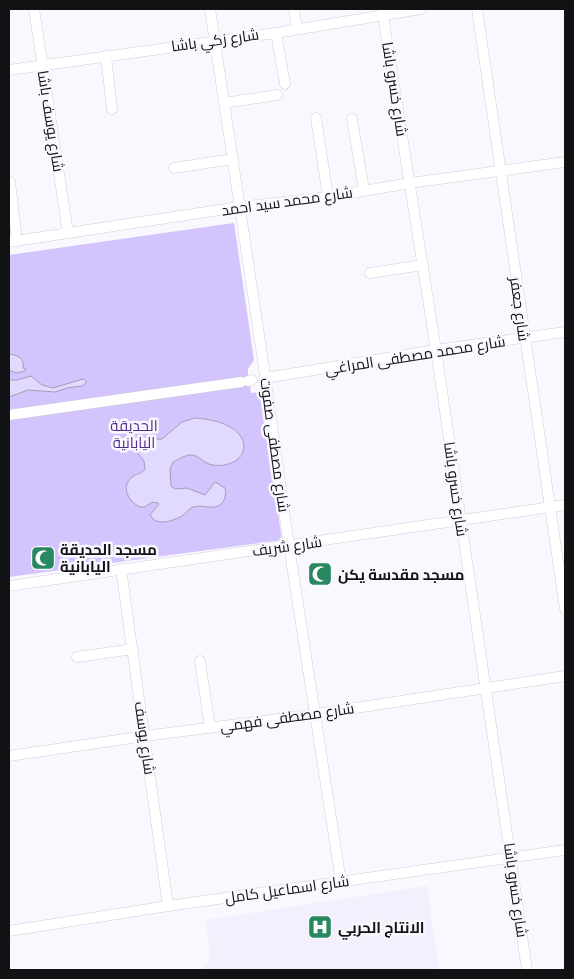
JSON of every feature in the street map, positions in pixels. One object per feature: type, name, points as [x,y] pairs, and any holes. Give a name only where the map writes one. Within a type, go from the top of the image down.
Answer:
[{"type":"street","name":"شارع يوسف باشا","points":[[34,9],[68,233]]},
{"type":"street","name":"شارع مصطفى صفوت","points":[[210,9],[289,546],[341,882]]},
{"type":"street","points":[[294,9],[297,29]]},
{"type":"street","name":"شارع زكي باشا","points":[[9,70],[214,40],[276,33],[382,12],[421,9]]},
{"type":"street","name":"شارع جعفر","points":[[477,9],[524,338],[550,507],[562,567],[565,609]]},
{"type":"street","name":"شارع خسرو باشا","points":[[382,12],[436,350],[527,970]]},
{"type":"street","points":[[276,33],[285,84]]},
{"type":"street","points":[[106,56],[112,109]]},
{"type":"street","points":[[224,103],[277,95]]},
{"type":"street","points":[[316,118],[328,197]]},
{"type":"street","points":[[352,119],[364,190]]},
{"type":"street","points":[[174,168],[233,159]]},
{"type":"street","name":"شارع محمد سيد احمد","points":[[13,242],[239,207],[328,197],[410,183],[565,162]]},
{"type":"street","points":[[10,182],[13,242]]},
{"type":"street","points":[[370,272],[423,265]]},
{"type":"street","name":"شارع محمد مصطفى المراغي","points":[[265,378],[436,350],[565,332]]},
{"type":"street","points":[[9,415],[247,381]]},
{"type":"street","name":"شارع شريف","points":[[9,586],[565,505]]},
{"type":"street","name":"شارع يوسف","points":[[121,569],[168,906]]},
{"type":"street","points":[[78,657],[133,649]]},
{"type":"street","points":[[200,662],[210,728]]},
{"type":"street","name":"شارع مصطفى فهمي","points":[[9,756],[316,714],[565,676]]},
{"type":"street","name":"شارع اسماعيل كامل","points":[[9,931],[168,906],[565,850]]},
{"type":"shaded area","points":[[9,354],[20,358],[23,362],[23,368],[26,369],[25,371],[16,373],[9,370]]},
{"type":"shaded area","points":[[31,376],[42,385],[53,388],[83,379],[87,382],[82,386],[55,392],[28,390],[9,397],[9,380]]},
{"type":"shaded area","points":[[195,418],[225,424],[232,428],[242,438],[244,449],[235,461],[222,465],[209,464],[197,456],[191,455],[184,456],[173,462],[170,469],[171,486],[175,489],[187,488],[205,495],[215,482],[225,488],[225,497],[221,504],[217,506],[195,507],[174,520],[156,521],[150,515],[159,504],[152,502],[145,507],[140,507],[132,502],[126,490],[128,481],[145,469],[144,461],[136,451],[139,439],[162,439],[182,422]]},
{"type":"shaded area","name":"الانتاج الحربي","points":[[427,886],[439,970],[200,970],[207,963],[210,956],[206,920]]},
{"type":"green space","name":"الحديقة اليابانية","points":[[234,223],[254,360],[248,369],[248,386],[250,386],[251,393],[260,392],[282,540],[9,577],[9,255]]},
{"type":"place","name":"مسجد الحديقة اليابانية","points":[[43,558]]},
{"type":"place","name":"مسجد مقدسة يكن","points":[[320,574]]},
{"type":"place","name":"الانتاج الحربي","points":[[320,927]]}]
